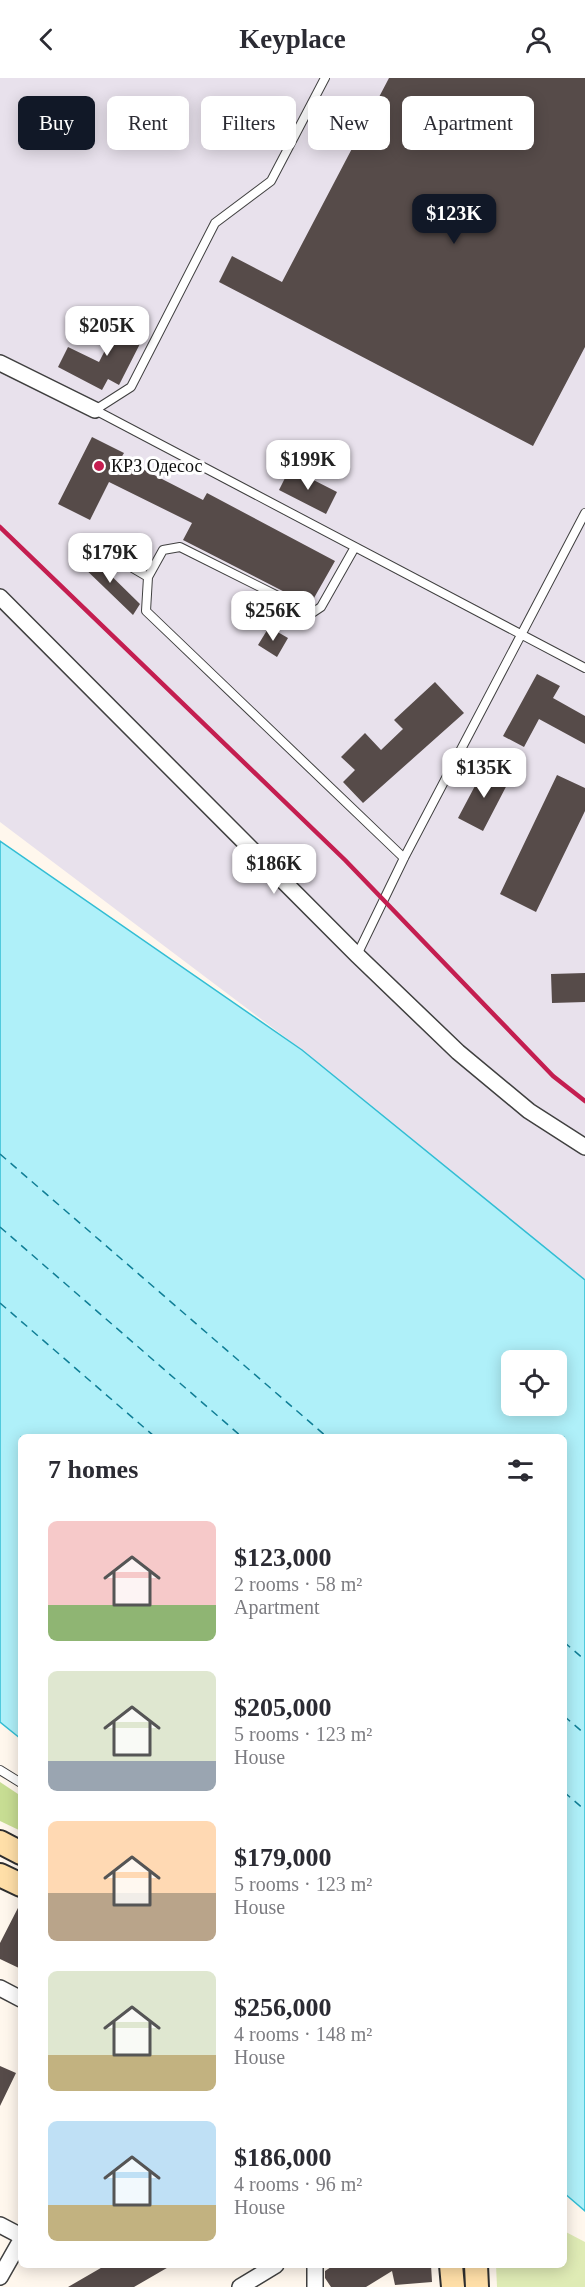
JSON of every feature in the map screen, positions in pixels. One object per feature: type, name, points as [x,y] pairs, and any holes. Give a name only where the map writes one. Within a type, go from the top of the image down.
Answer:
[{"type":"main road","points":[[0,1842],[18,1851]]},
{"type":"main road","points":[[0,1875],[18,1884]]},
{"type":"main road","points":[[451,2268],[453,2287]]},
{"type":"main road","points":[[476,2268],[477,2287]]},
{"type":"street","points":[[0,363],[94,410]]},
{"type":"street","points":[[0,597],[357,955],[458,1052],[529,1111],[585,1147]]},
{"type":"street","points":[[0,1988],[18,1997]]},
{"type":"street","points":[[0,2225],[18,2236]]},
{"type":"street","points":[[0,2277],[18,2244]]},
{"type":"street","points":[[240,2287],[271,2268]]},
{"type":"street","points":[[315,2268],[315,2287]]},
{"type":"lane","points":[[94,410],[131,387],[215,223],[271,181],[324,78]]},
{"type":"lane","points":[[94,410],[585,668]]},
{"type":"lane","points":[[357,955],[404,858],[585,513]]},
{"type":"lane","points":[[356,547],[321,607],[312,613],[180,547],[163,550],[148,577],[146,611],[404,858]]},
{"type":"lane","points":[[119,560],[148,577]]},
{"type":"lane","points":[[0,1770],[18,1781]]},
{"type":"shaded area","points":[[0,78],[585,78],[585,1280],[302,1050],[0,822]]},
{"type":"green space","points":[[0,1782],[18,1794],[18,1830],[0,1821]]},
{"type":"green space","points":[[567,2233],[585,2242],[585,2287],[497,2287],[496,2268],[567,2268]]},
{"type":"water","points":[[0,841],[302,1050],[585,1280],[585,2211],[567,2196],[567,1434],[18,1434],[18,1737],[0,1722]]},
{"type":"building","points":[[389,78],[585,78],[585,347],[533,446],[219,282],[232,256],[282,282],[351,150],[390,150],[390,96],[380,96]]},
{"type":"building","points":[[122,317],[147,330],[119,385],[108,379],[102,390],[58,367],[68,347],[99,362]]},
{"type":"building","points":[[92,437],[124,453],[121,458],[203,500],[207,493],[335,561],[310,605],[183,540],[192,523],[109,482],[90,520],[58,504]]},
{"type":"building","points":[[290,468],[337,492],[326,514],[279,490]]},
{"type":"building","points":[[89,554],[140,604],[133,615],[79,563]]},
{"type":"building","points":[[269,627],[288,638],[277,657],[258,645]]},
{"type":"building","points":[[537,674],[560,686],[553,698],[585,716],[585,744],[539,719],[524,747],[503,736]]},
{"type":"building","points":[[435,682],[464,713],[363,803],[343,782],[355,770],[341,757],[365,733],[381,750],[403,729],[394,720]]},
{"type":"building","points":[[485,767],[510,779],[483,831],[458,818]]},
{"type":"building","points":[[557,775],[585,788],[585,811],[536,912],[500,894]]},
{"type":"building","points":[[585,973],[585,1002],[552,1003],[551,974]]},
{"type":"building","points":[[18,1908],[18,1968],[0,1959],[0,1943]]},
{"type":"building","points":[[0,2066],[16,2073],[0,2106]]},
{"type":"building","points":[[101,2268],[167,2268],[134,2287],[68,2287]]},
{"type":"building","points":[[330,2268],[431,2268],[432,2282],[395,2285],[392,2271],[366,2287],[331,2287],[325,2278],[325,2271]]},
{"type":"ferry route","points":[[0,1154],[324,1434]]},
{"type":"ferry route","points":[[0,1227],[239,1434]]},
{"type":"ferry route","points":[[0,1303],[152,1434]]},
{"type":"ferry route","points":[[567,1645],[585,1660]]},
{"type":"ferry route","points":[[567,1719],[585,1734]]},
{"type":"ferry route","points":[[567,1795],[585,1810]]},
{"type":"railway","points":[[0,527],[345,860],[553,1076],[585,1101]]},
{"type":"place","name":"КРЗ Одесос","points":[[99,466]]}]
